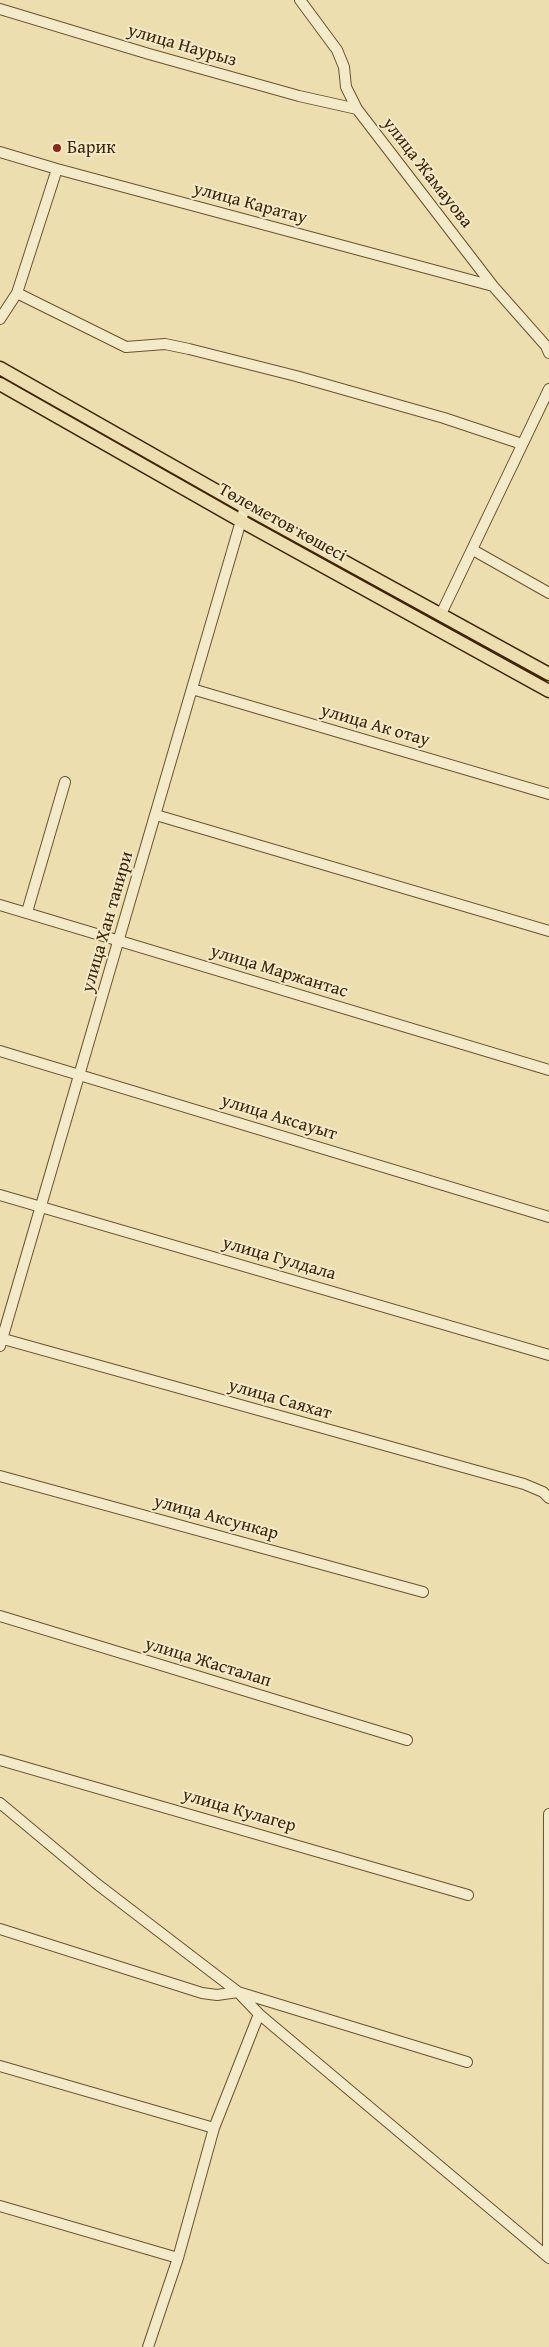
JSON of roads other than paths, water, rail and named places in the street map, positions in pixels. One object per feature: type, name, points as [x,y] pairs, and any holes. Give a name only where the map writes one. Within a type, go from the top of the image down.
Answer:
[{"type":"main road","name":"Төлеметов көшесі","points":[[0,368],[245,507],[549,674]]},
{"type":"main road","name":"Төлеметов көшесі","points":[[0,384],[241,521],[549,691]]},
{"type":"street","name":"улица Жамауова","points":[[300,0],[337,50],[344,67],[346,87],[357,109],[493,286],[546,346],[549,353]]},
{"type":"street","name":"улица Наурыз","points":[[0,9],[149,54],[299,96],[357,109]]},
{"type":"street","name":"улица Каратау","points":[[0,152],[493,286]]},
{"type":"street","points":[[0,319],[16,293],[57,169]]},
{"type":"street","points":[[16,293],[104,338],[126,347],[165,344],[189,349],[296,376],[444,418],[522,444]]},
{"type":"street","points":[[441,614],[549,389]]},
{"type":"street","name":"улица Хан танири","points":[[1,1341],[42,1207],[245,507]]},
{"type":"street","points":[[473,550],[549,594]]},
{"type":"street","name":"улица Ак отау","points":[[192,688],[549,794]]},
{"type":"street","points":[[27,912],[65,782]]},
{"type":"street","points":[[156,815],[549,931]]},
{"type":"street","name":"улица Маржантас","points":[[0,904],[119,942],[549,1070]]},
{"type":"street","name":"улица Аксауыт","points":[[0,1051],[549,1217]]},
{"type":"street","name":"улица Гулдала","points":[[0,1195],[549,1355]]},
{"type":"street","name":"улица Саяхат","points":[[1,1341],[524,1484],[543,1492],[549,1498]]},
{"type":"street","name":"улица Аксункар","points":[[0,1476],[423,1592]]},
{"type":"street","name":"улица Жасталап","points":[[0,1616],[407,1740]]},
{"type":"street","name":"улица Кулагер","points":[[0,1760],[468,1895]]},
{"type":"street","points":[[0,1802],[97,1884],[238,1992],[259,2014],[549,2258]]},
{"type":"street","points":[[549,1814],[549,2258]]},
{"type":"street","points":[[0,1929],[202,1993],[217,1995],[238,1992],[467,2062]]},
{"type":"street","points":[[148,2347],[178,2258],[214,2128],[259,2014]]},
{"type":"street","points":[[0,2066],[214,2128]]},
{"type":"street","points":[[0,2206],[178,2258]]},
{"type":"place","name":"Барик","points":[[57,148]]}]
